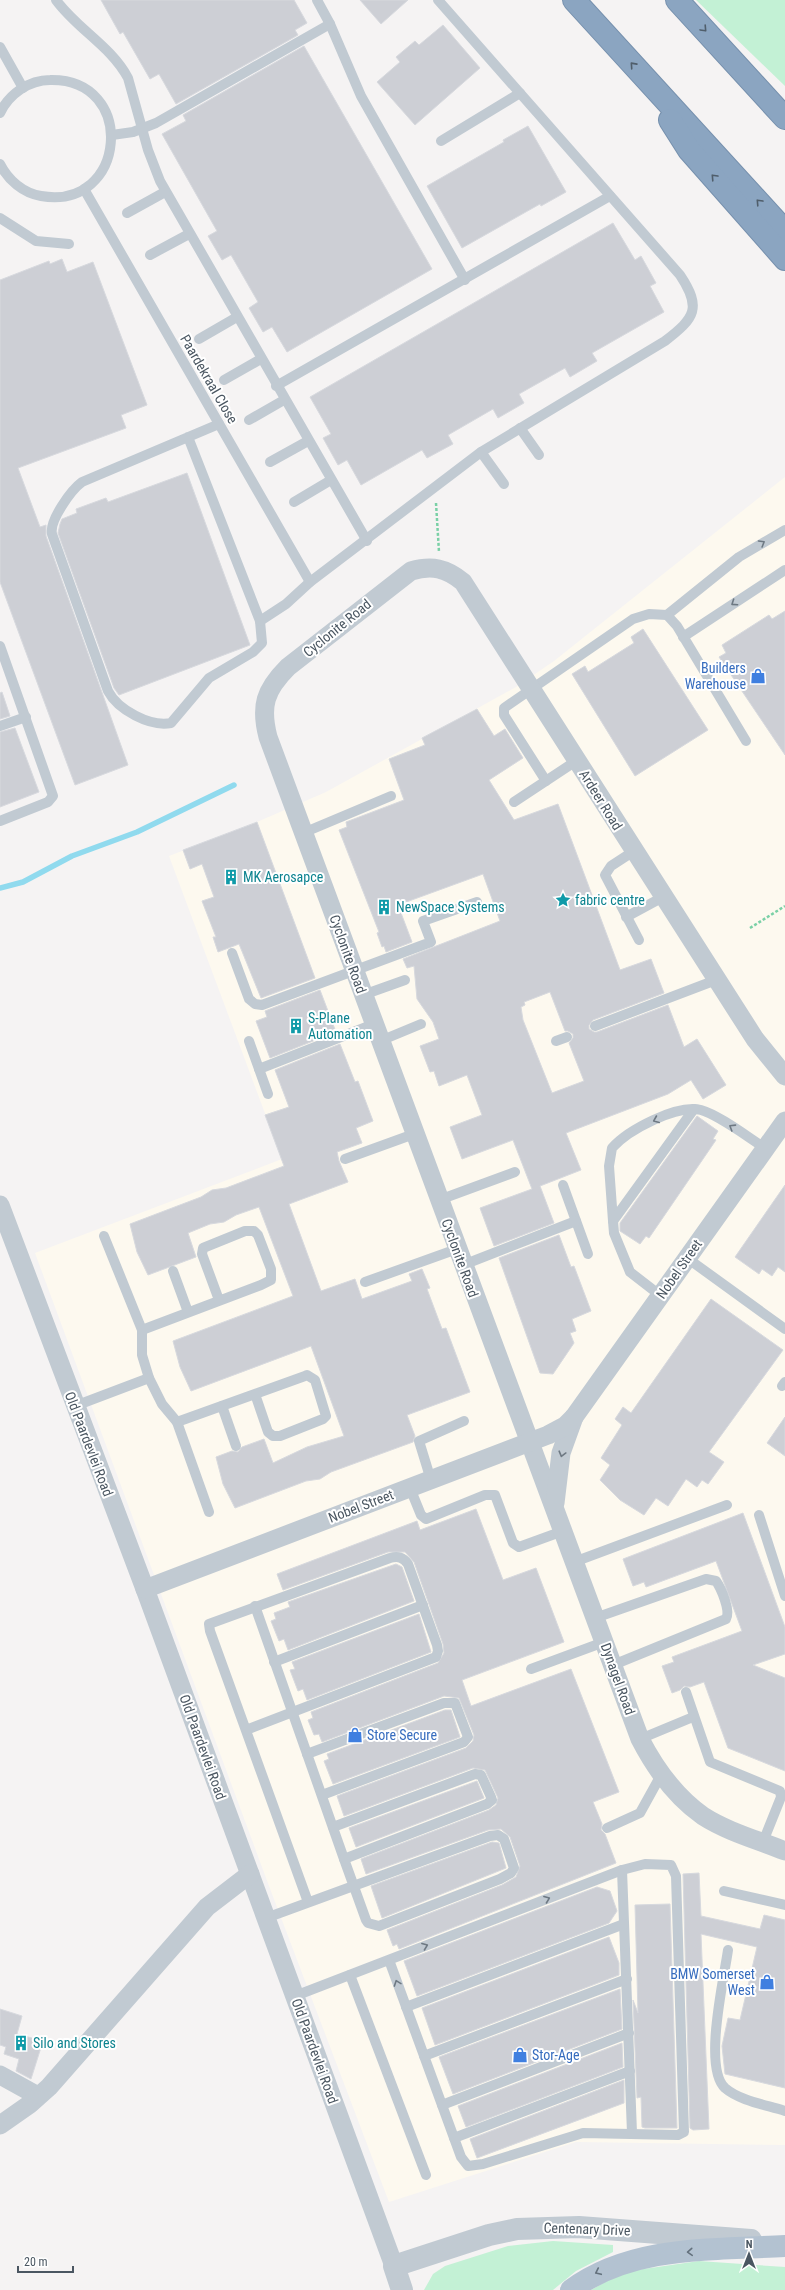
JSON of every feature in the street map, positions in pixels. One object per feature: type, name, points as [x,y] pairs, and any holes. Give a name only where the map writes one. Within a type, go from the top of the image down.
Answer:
[{"type":"highway","points":[[574,0],[785,231]]},
{"type":"highway","points":[[677,0],[785,118]]},
{"type":"highway","points":[[747,75],[785,101]]},
{"type":"highway","points":[[651,85],[689,150],[785,259]]},
{"type":"main road","points":[[571,2290],[598,2272],[629,2260],[664,2254],[785,2246]]},
{"type":"street","name":"Ardeer Road","points":[[397,581],[411,571],[425,567],[440,568],[452,573],[463,582],[716,980],[755,1039],[785,1076]]},
{"type":"street","name":"Cyclonite Road","points":[[397,581],[288,667],[274,681],[266,698],[263,718],[268,737],[303,833],[528,1442]]},
{"type":"street","name":"Nobel Street","points":[[145,1589],[557,1431],[574,1417],[785,1121]]},
{"type":"street","name":"Old Paardevlei Road","points":[[0,1205],[74,1406],[145,1589],[402,2290]]},
{"type":"street","name":"Nobel Street","points":[[555,1508],[562,1453],[574,1417]]},
{"type":"street","name":"Dynagel Road","points":[[528,1442],[555,1508],[562,1531],[640,1739],[661,1775],[678,1794],[704,1816],[785,1851]]},
{"type":"street","points":[[0,2125],[38,2096],[202,1912],[230,1888],[250,1874]]},
{"type":"street","points":[[0,2075],[38,2096]]},
{"type":"street","name":"Centenary Drive","points":[[394,2266],[489,2235],[517,2228],[547,2226],[578,2227],[785,2243]]},
{"type":"lane","points":[[56,0],[66,14],[111,53],[128,78],[153,163],[166,192],[284,400],[367,541]]},
{"type":"lane","points":[[317,0],[330,24],[361,96],[465,280]]},
{"type":"lane","points":[[260,621],[286,604],[310,582],[367,541],[481,452],[665,341],[679,330],[688,320],[693,310],[694,300],[691,291],[680,275],[438,0]]},
{"type":"lane","points":[[112,135],[143,129],[330,24]]},
{"type":"lane","points":[[0,47],[23,88]]},
{"type":"lane","points":[[0,113],[8,101],[23,88],[44,80],[68,81],[88,91],[104,108],[109,118],[112,135],[111,152],[101,173],[84,189],[63,197],[39,196],[18,186],[9,178],[0,164]]},
{"type":"lane","points":[[441,141],[520,93]]},
{"type":"lane","name":"Paardekraal Close","points":[[84,189],[310,582]]},
{"type":"lane","points":[[127,213],[166,192]]},
{"type":"lane","points":[[276,386],[465,280],[610,196]]},
{"type":"lane","points":[[0,218],[36,241],[69,244]]},
{"type":"lane","points":[[150,255],[189,234]]},
{"type":"lane","points":[[199,338],[237,317]]},
{"type":"lane","points":[[224,380],[261,359]]},
{"type":"lane","points":[[248,420],[284,400]]},
{"type":"lane","points":[[188,437],[260,621],[263,635],[262,643],[259,648],[209,678],[171,724],[162,725],[148,722],[117,703],[108,691],[52,534],[52,522],[74,488],[82,482],[188,437],[219,424]]},
{"type":"lane","points":[[520,428],[539,455]]},
{"type":"lane","points":[[270,462],[308,441]]},
{"type":"lane","points":[[481,452],[504,484]]},
{"type":"lane","points":[[294,502],[331,480]]},
{"type":"lane","points":[[546,781],[503,712],[506,706],[633,619],[649,614],[667,615],[739,557],[785,530]]},
{"type":"lane","points":[[683,637],[785,570]]},
{"type":"lane","points":[[667,615],[683,637],[746,741]]},
{"type":"lane","points":[[0,646],[53,796],[48,802],[0,821]]},
{"type":"lane","points":[[0,726],[26,717]]},
{"type":"lane","points":[[514,802],[576,761]]},
{"type":"lane","points":[[303,833],[391,796]]},
{"type":"lane","points":[[634,851],[611,866],[605,872],[606,880],[639,940]]},
{"type":"lane","points":[[626,917],[663,897]]},
{"type":"lane","points":[[232,953],[249,999],[259,1005],[431,942],[422,921],[477,902]]},
{"type":"lane","points":[[363,995],[405,980]]},
{"type":"lane","points":[[595,1026],[716,980]]},
{"type":"lane","points":[[259,1069],[377,1032],[421,1024]]},
{"type":"lane","points":[[556,1041],[567,1037]]},
{"type":"lane","points":[[249,1041],[268,1094]]},
{"type":"lane","points":[[661,1296],[630,1272],[614,1233],[609,1166],[612,1148],[628,1134],[654,1121],[682,1110],[694,1109],[708,1112],[765,1148]]},
{"type":"lane","points":[[613,1221],[694,1109]]},
{"type":"lane","points":[[345,1159],[414,1134]]},
{"type":"lane","points":[[439,1200],[515,1172]]},
{"type":"lane","points":[[563,1185],[588,1254]]},
{"type":"lane","points":[[365,1282],[460,1257],[576,1221]]},
{"type":"lane","points":[[142,1330],[271,1280],[271,1269],[258,1235],[254,1231],[246,1232],[203,1248],[202,1254],[219,1300]]},
{"type":"lane","points":[[104,1236],[142,1330],[142,1355],[150,1378],[162,1404],[177,1422],[209,1512]]},
{"type":"lane","points":[[687,1258],[785,1329]]},
{"type":"lane","points":[[173,1271],[188,1312]]},
{"type":"lane","points":[[177,1422],[305,1376],[310,1376],[315,1380],[326,1416],[312,1424],[280,1436],[273,1436],[268,1432],[255,1394]]},
{"type":"lane","points":[[74,1406],[150,1378]]},
{"type":"lane","points":[[222,1406],[236,1446]]},
{"type":"lane","points":[[431,1480],[419,1441],[464,1421]]},
{"type":"lane","points":[[410,1488],[420,1515],[426,1519],[485,1495],[495,1495],[513,1544],[519,1547],[562,1531]]},
{"type":"lane","points":[[574,1562],[727,1505]]},
{"type":"lane","points":[[759,1515],[785,1596]]},
{"type":"lane","points":[[246,1730],[436,1657],[438,1651],[437,1645],[408,1564],[404,1559],[395,1557],[211,1622],[208,1626],[308,1902]]},
{"type":"lane","points":[[595,1618],[706,1580],[716,1581],[719,1586],[728,1614],[726,1620],[613,1665]]},
{"type":"lane","points":[[274,1662],[422,1604]]},
{"type":"lane","points":[[255,1606],[274,1662],[322,1795],[333,1827],[354,1886],[366,1920],[370,1925],[379,1926],[500,1879],[511,1873],[514,1868],[504,1839],[498,1835],[494,1835],[354,1886],[308,1902],[266,1918]]},
{"type":"lane","points":[[531,1669],[604,1642]]},
{"type":"lane","points":[[686,1692],[693,1717],[710,1762],[780,1791],[781,1798],[763,1842]]},
{"type":"lane","points":[[307,1754],[444,1703],[455,1703],[468,1737],[464,1742],[322,1795]]},
{"type":"lane","points":[[640,1739],[693,1717]]},
{"type":"lane","points":[[333,1827],[475,1774],[482,1777],[491,1797],[492,1800],[487,1804],[344,1858]]},
{"type":"lane","points":[[608,1828],[640,1813],[661,1775]]},
{"type":"lane","points":[[295,1996],[622,1870],[655,1863],[671,1865],[674,1868],[686,2129],[682,2134],[678,2135],[583,2133],[474,2166],[464,2163],[389,1960]]},
{"type":"lane","points":[[622,1870],[632,2133]]},
{"type":"lane","points":[[724,1891],[785,1905]]},
{"type":"lane","points":[[406,2007],[624,1924]]},
{"type":"lane","points":[[728,1950],[716,2029],[715,2061],[717,2076],[725,2088],[739,2095],[785,2111]]},
{"type":"lane","points":[[350,1975],[426,2175]]},
{"type":"lane","points":[[424,2056],[626,1979]]},
{"type":"lane","points":[[442,2105],[629,2033]]},
{"type":"lane","points":[[454,2138],[630,2071]]},
{"type":"path","points":[[435,488],[440,568]]},
{"type":"path","points":[[750,928],[785,906]]},
{"type":"shaded area","points":[[785,477],[785,2145],[576,2142],[389,2202],[269,1886],[35,1253],[282,1159],[169,856],[257,822],[326,792],[516,687],[554,661]]},
{"type":"green space","points":[[696,0],[785,0],[785,86]]},
{"type":"green space","points":[[553,2241],[613,2245],[613,2252],[576,2271],[553,2290],[424,2290],[433,2274],[445,2266],[508,2246]]},
{"type":"green space","points":[[699,2261],[785,2267],[785,2290],[591,2290],[623,2272]]},
{"type":"building","points":[[101,0],[294,0],[307,23],[295,30],[298,35],[176,104],[159,74],[150,79],[123,32],[120,34]]},
{"type":"building","points":[[360,0],[408,0],[381,24]]},
{"type":"building","points":[[443,25],[480,68],[415,125],[377,82],[400,62],[396,57],[415,41],[419,45]]},
{"type":"building","points":[[304,46],[432,269],[287,352],[272,327],[263,332],[249,308],[258,302],[231,255],[222,260],[208,236],[217,231],[162,134],[186,121],[183,115]]},
{"type":"building","points":[[528,126],[566,192],[541,206],[540,204],[462,248],[427,186],[504,142],[503,140]]},
{"type":"building","points":[[613,223],[635,260],[641,256],[656,283],[650,286],[664,312],[592,353],[597,361],[570,377],[565,368],[519,394],[524,403],[498,418],[493,409],[448,435],[453,444],[427,458],[422,450],[361,485],[347,460],[338,465],[323,438],[331,434],[310,397]]},
{"type":"building","points":[[62,259],[67,272],[93,262],[147,405],[121,415],[126,428],[18,468],[40,527],[46,525],[46,536],[128,765],[75,785],[0,582],[0,280],[49,261],[50,264]]},
{"type":"building","points":[[187,473],[250,645],[119,695],[114,688],[58,533],[60,524],[62,519],[77,513],[76,509],[106,498],[108,502]]},
{"type":"building","name":"Builders Warehouse","points":[[785,611],[785,755],[719,657],[726,653],[722,645],[769,615],[772,619]]},
{"type":"building","points":[[643,629],[708,730],[635,776],[572,674],[585,666],[588,672],[634,643],[631,637]]},
{"type":"building","points":[[2,692],[10,716],[0,719],[0,693]]},
{"type":"building","points":[[477,709],[494,736],[505,729],[523,758],[489,780],[514,820],[558,804],[620,970],[651,959],[664,993],[593,1020],[589,1025],[589,1029],[597,1032],[668,1005],[684,1047],[697,1039],[726,1085],[703,1099],[691,1080],[668,1094],[566,1133],[581,1170],[540,1186],[554,1223],[494,1246],[480,1208],[532,1189],[513,1140],[462,1159],[450,1127],[482,1115],[467,1075],[439,1086],[434,1071],[430,1072],[420,1046],[439,1039],[433,1022],[417,999],[414,966],[407,968],[403,959],[500,921],[483,874],[398,905],[412,942],[386,952],[384,946],[382,947],[377,933],[379,932],[339,830],[347,827],[346,822],[404,800],[389,759],[425,745],[422,738]],"holes":[[[550,992],[565,1031],[573,1034],[573,1038],[569,1043],[584,1081],[552,1093],[523,1020],[521,1007],[525,1005],[524,1002]]]},
{"type":"building","points":[[15,728],[39,792],[0,807],[0,732]]},
{"type":"building","points":[[257,822],[315,978],[261,998],[239,944],[218,952],[213,937],[216,937],[202,901],[214,897],[202,864],[190,869],[183,850]]},
{"type":"building","name":"S-Plane Automation","points":[[320,990],[336,1032],[270,1058],[256,1021],[267,1017],[265,1011]]},
{"type":"building","points":[[340,1044],[355,1082],[358,1081],[373,1121],[356,1128],[362,1143],[337,1152],[339,1161],[348,1182],[289,1204],[321,1291],[355,1279],[362,1299],[412,1281],[409,1274],[422,1269],[430,1288],[427,1289],[442,1329],[446,1328],[470,1392],[407,1415],[415,1436],[413,1442],[331,1472],[320,1479],[306,1481],[235,1508],[223,1484],[216,1457],[232,1451],[238,1452],[242,1447],[264,1439],[273,1463],[307,1447],[344,1436],[311,1346],[191,1391],[180,1367],[173,1341],[293,1296],[259,1207],[236,1215],[224,1222],[210,1224],[188,1233],[196,1257],[148,1275],[137,1252],[130,1224],[201,1197],[212,1190],[226,1188],[284,1166],[265,1115],[289,1107],[275,1070]]},
{"type":"building","points":[[697,1116],[718,1131],[713,1139],[716,1140],[649,1238],[646,1236],[640,1244],[620,1231],[620,1223]]},
{"type":"building","points":[[785,1185],[785,1272],[778,1267],[772,1276],[762,1269],[759,1274],[735,1257]]},
{"type":"building","points":[[559,1235],[571,1267],[574,1266],[591,1311],[572,1319],[576,1331],[570,1333],[574,1343],[553,1374],[540,1373],[499,1258]]},
{"type":"building","points":[[711,1299],[783,1350],[709,1452],[724,1462],[708,1484],[702,1480],[697,1487],[686,1479],[668,1506],[656,1498],[644,1515],[620,1500],[600,1480],[610,1465],[601,1458],[622,1425],[615,1419],[623,1407],[631,1413]]},
{"type":"building","points":[[785,1417],[785,1456],[767,1443]]},
{"type":"building","points":[[476,1509],[503,1580],[536,1568],[564,1642],[462,1680],[471,1706],[571,1669],[619,1792],[593,1802],[602,1824],[601,1830],[605,1834],[616,1863],[399,1949],[397,1944],[393,1946],[387,1930],[502,1885],[516,1877],[520,1866],[510,1837],[501,1829],[488,1830],[366,1874],[361,1859],[489,1810],[496,1805],[498,1798],[485,1770],[473,1768],[344,1816],[337,1796],[466,1748],[473,1741],[474,1735],[459,1698],[444,1696],[322,1742],[319,1734],[314,1735],[308,1720],[313,1718],[311,1712],[438,1663],[444,1653],[443,1644],[414,1562],[405,1552],[388,1552],[283,1590],[277,1574],[417,1521],[420,1530]]},
{"type":"building","points":[[743,1513],[785,1627],[785,1654],[753,1665],[785,1678],[785,1771],[728,1748],[704,1682],[690,1687],[684,1686],[680,1690],[672,1693],[662,1666],[674,1662],[672,1657],[742,1631],[716,1561],[646,1587],[644,1582],[633,1586],[623,1559]]},
{"type":"building","points":[[396,1564],[402,1567],[414,1601],[288,1650],[284,1639],[279,1641],[271,1621],[276,1619],[274,1613],[290,1607],[288,1602]]},
{"type":"building","points":[[419,1614],[431,1652],[307,1700],[303,1689],[298,1691],[290,1670],[295,1669],[292,1662]]},
{"type":"building","points":[[445,1710],[451,1710],[460,1737],[333,1784],[324,1761],[329,1759],[327,1754]]},
{"type":"building","points":[[477,1781],[484,1798],[356,1847],[349,1828]]},
{"type":"building","points":[[492,1842],[499,1843],[506,1868],[382,1918],[371,1886]]},
{"type":"building","name":"BMW Somerset West","points":[[699,1873],[701,1916],[760,1929],[764,1915],[785,1920],[785,2088],[725,2074],[722,2046],[728,2018],[740,2020],[757,1947],[701,1934],[709,2129],[693,2130],[690,2128],[683,1874]]},
{"type":"building","points":[[597,1887],[610,1891],[617,1911],[609,1923],[417,1996],[404,1961]]},
{"type":"building","points":[[670,1904],[677,2128],[645,2128],[642,2127],[641,2097],[637,2098],[633,2000],[638,2013],[635,1905]]},
{"type":"building","points":[[609,1937],[619,1963],[619,1975],[435,2045],[422,2008]]},
{"type":"building","points":[[620,1989],[622,2029],[453,2094],[439,2057]]},
{"type":"building","name":"Silo and Stores","points":[[0,2009],[22,2016],[17,2034],[43,2041],[31,2079],[16,2071],[19,2059],[4,2054],[6,2047],[0,2045]]},
{"type":"building","points":[[622,2043],[623,2067],[466,2127],[458,2106]]},
{"type":"building","points":[[624,2080],[624,2103],[477,2158],[470,2139]]},
{"type":"waterway","points":[[0,888],[23,882],[72,856],[137,832],[234,785]]},
{"type":"place","name":"Builders Warehouse","points":[[758,676]]},
{"type":"place","name":"MK Aerosapce","points":[[231,877]]},
{"type":"place","name":"fabric centre","points":[[563,900]]},
{"type":"place","name":"NewSpace Systems","points":[[384,907]]},
{"type":"place","name":"S-Plane Automation","points":[[296,1026]]},
{"type":"place","name":"Store Secure","points":[[355,1735]]},
{"type":"place","name":"BMW Somerset West","points":[[767,1982]]},
{"type":"place","name":"Silo and Stores","points":[[21,2043]]},
{"type":"place","name":"Stor-Age","points":[[520,2055]]}]
